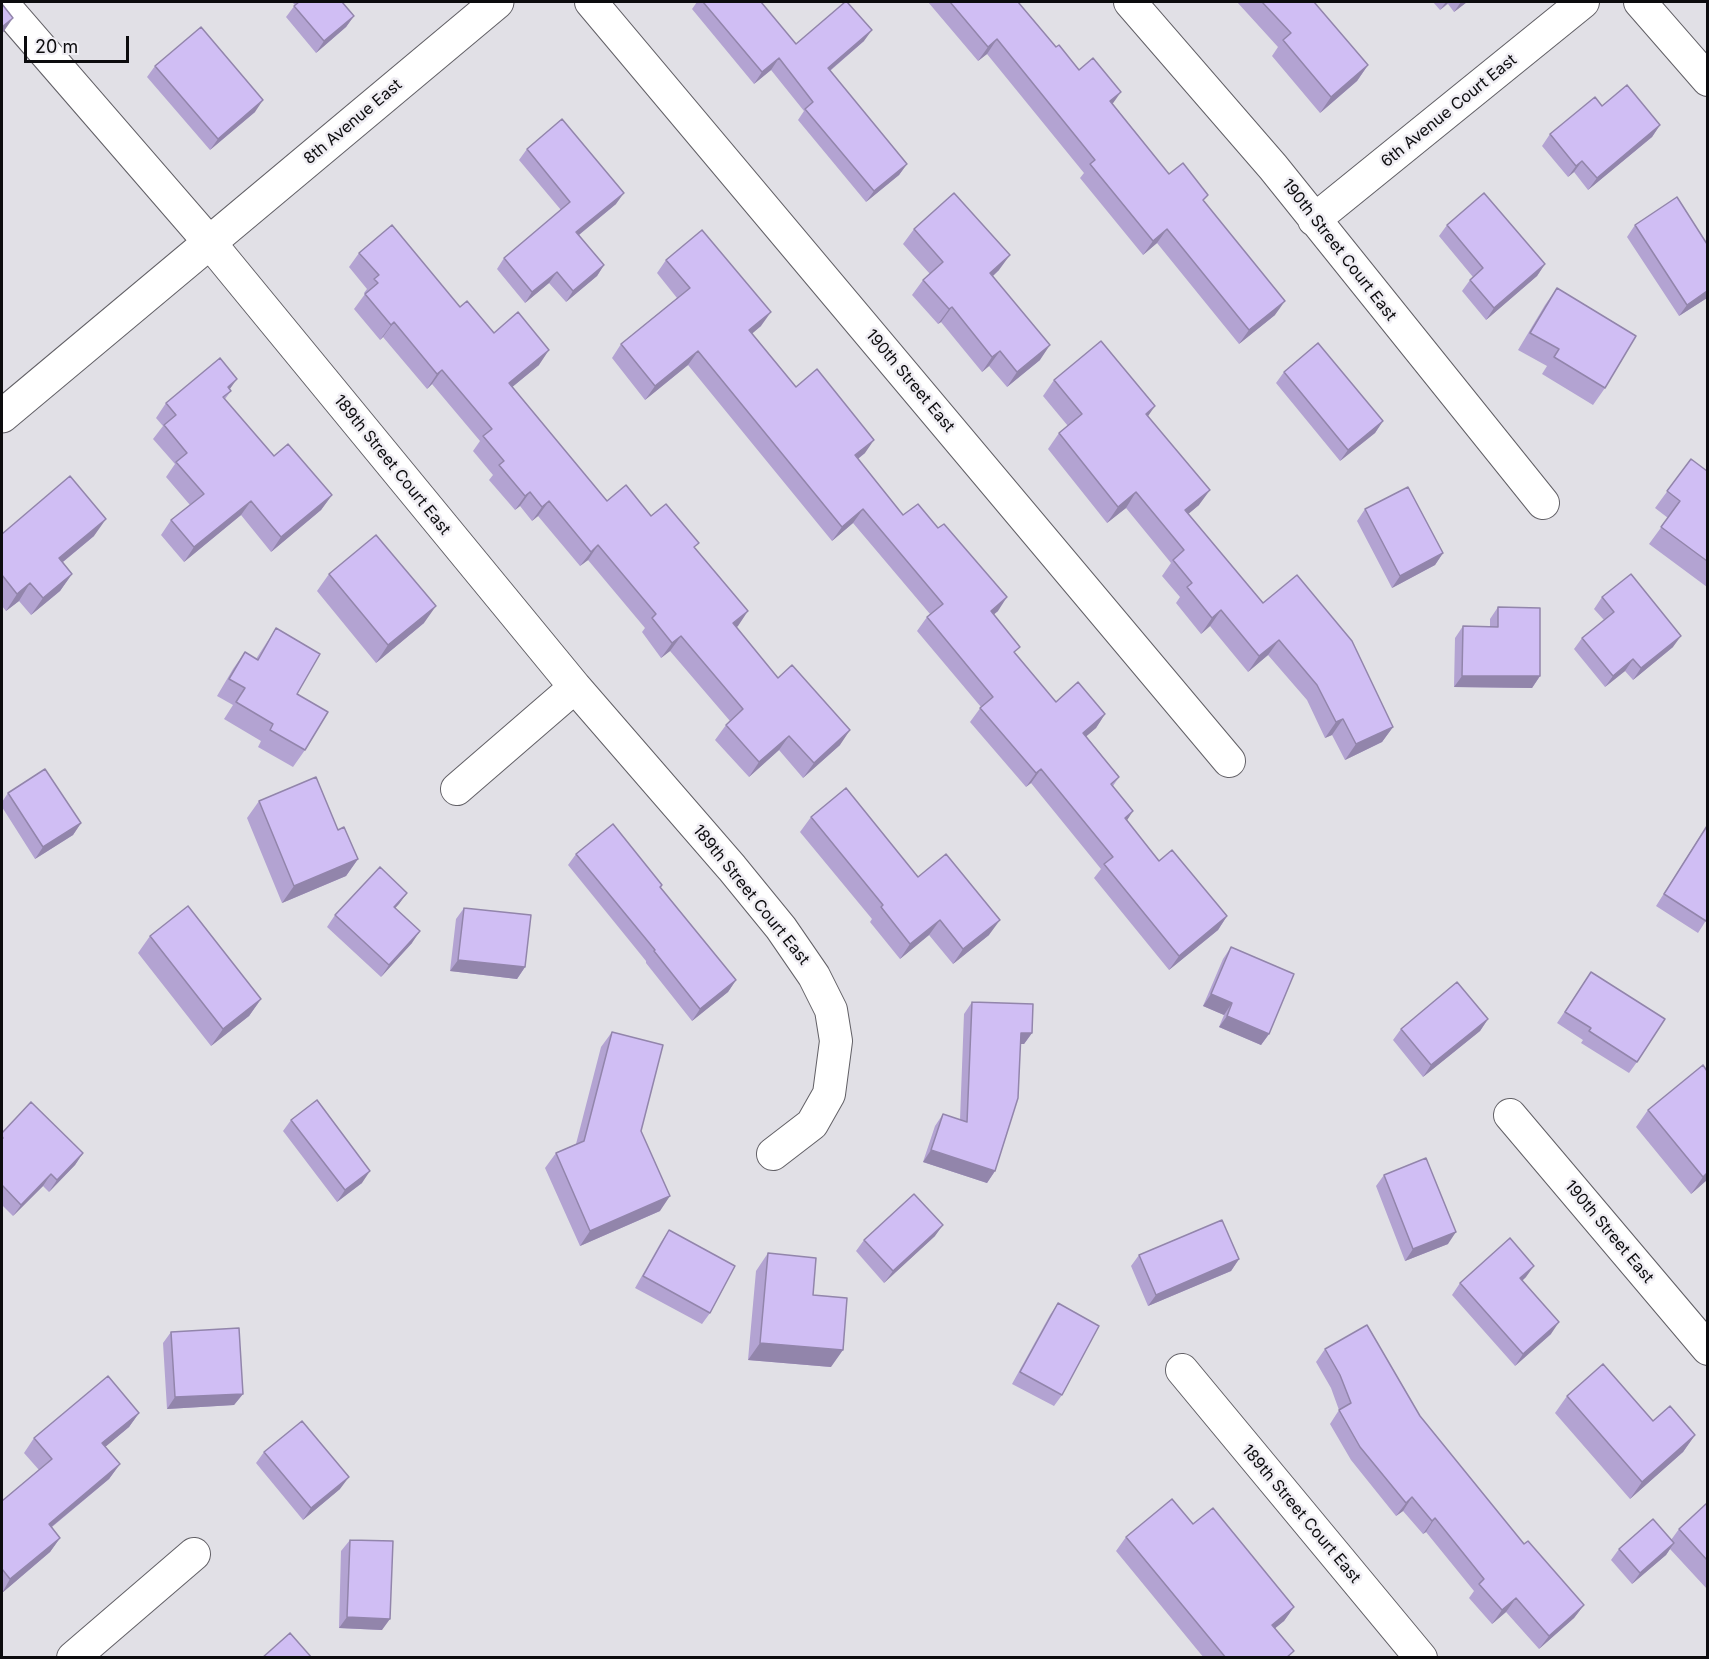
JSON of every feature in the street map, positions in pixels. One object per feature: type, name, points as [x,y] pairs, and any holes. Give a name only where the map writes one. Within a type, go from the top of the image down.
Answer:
[{"type":"street","name":"8th Avenue East","points":[[2,416],[497,2]]},
{"type":"street","name":"190th Street East","points":[[591,2],[1229,761]]},
{"type":"street","name":"190th Street Court East","points":[[1130,2],[1274,167],[1314,220],[1543,503]]},
{"type":"street","name":"6th Avenue Court East","points":[[1314,220],[1583,2]]},
{"type":"street","points":[[1640,2],[1707,81]]},
{"type":"street","points":[[2,3],[210,243]]},
{"type":"street","name":"189th Street Court East","points":[[210,243],[575,687],[732,867],[781,928],[814,976],[831,1010],[836,1041],[829,1094],[812,1124],[773,1154]]},
{"type":"street","points":[[457,789],[575,687]]},
{"type":"street","name":"190th Street East","points":[[1510,1115],[1707,1349]]},
{"type":"street","name":"189th Street Court East","points":[[1182,1370],[1421,1658]]},
{"type":"street","points":[[73,1658],[194,1554]]},
{"type":"building","points":[[299,2],[342,2],[354,16],[324,41],[294,6]]},
{"type":"building","points":[[703,2],[761,2],[796,44],[847,2],[872,30],[828,68],[907,164],[874,191],[805,109],[813,102],[779,58],[762,72]]},
{"type":"building","points":[[950,2],[1018,2],[1056,47],[1059,45],[1079,70],[1093,58],[1121,92],[1110,101],[1169,174],[1183,163],[1208,195],[1203,200],[1285,301],[1249,330],[1167,229],[1153,241],[1090,164],[1095,160],[997,39],[988,47]]},
{"type":"building","points":[[1262,2],[1314,2],[1368,65],[1331,97],[1283,40],[1291,33]]},
{"type":"building","points":[[2,4],[13,18],[2,27]]},
{"type":"building","points":[[201,27],[263,100],[218,139],[155,66]]},
{"type":"building","points":[[1627,85],[1660,125],[1597,178],[1582,161],[1576,166],[1550,134],[1595,97],[1602,106]]},
{"type":"building","points":[[562,119],[624,193],[576,232],[604,265],[573,291],[557,272],[532,292],[504,258],[570,202],[527,149]]},
{"type":"building","points":[[954,193],[1010,255],[990,273],[1050,345],[1017,372],[1000,351],[992,357],[952,307],[949,309],[923,280],[943,262],[914,229]]},
{"type":"building","points":[[1484,193],[1545,264],[1494,308],[1470,280],[1483,268],[1447,225]]},
{"type":"building","points":[[1677,197],[1707,244],[1707,291],[1687,305],[1635,225]]},
{"type":"building","points":[[392,225],[460,307],[467,301],[494,333],[518,312],[549,350],[509,383],[607,501],[626,485],[651,516],[666,504],[699,543],[694,547],[748,611],[733,623],[778,678],[792,665],[850,730],[814,763],[789,736],[759,762],[726,725],[743,709],[681,636],[672,643],[652,618],[656,614],[598,545],[591,552],[549,501],[542,507],[530,492],[525,496],[499,465],[504,461],[483,436],[492,429],[442,370],[437,374],[394,322],[391,325],[365,294],[378,283],[374,279],[379,275],[359,253]]},
{"type":"building","points":[[702,230],[771,312],[749,330],[796,387],[817,369],[874,440],[855,455],[903,515],[918,504],[938,528],[944,524],[1007,597],[991,611],[1020,647],[1014,652],[1056,702],[1078,682],[1105,714],[1083,733],[1119,777],[1111,784],[1133,811],[1125,818],[1159,861],[1172,850],[1227,916],[1179,956],[1104,864],[1113,857],[1041,769],[1036,773],[980,708],[993,697],[927,617],[943,604],[863,509],[842,527],[698,351],[655,386],[621,344],[690,288],[666,260]]},
{"type":"building","points":[[1557,288],[1636,336],[1605,388],[1554,357],[1559,349],[1530,333]]},
{"type":"building","points":[[1101,341],[1155,406],[1146,414],[1210,490],[1185,510],[1263,603],[1297,575],[1352,641],[1393,727],[1356,744],[1343,719],[1336,722],[1317,685],[1279,640],[1259,656],[1221,610],[1212,618],[1187,587],[1192,583],[1173,560],[1184,550],[1136,492],[1118,507],[1059,433],[1082,414],[1054,380]]},
{"type":"building","points":[[1318,343],[1383,421],[1348,450],[1284,372]]},
{"type":"building","points":[[220,358],[237,379],[228,387],[231,391],[223,397],[274,456],[288,444],[332,495],[281,537],[251,501],[194,547],[171,520],[204,494],[176,462],[187,453],[164,425],[176,415],[166,403]]},
{"type":"building","points":[[1691,459],[1707,471],[1707,561],[1661,527],[1680,501],[1667,491]]},
{"type":"building","points":[[70,476],[106,519],[59,558],[72,574],[43,598],[30,583],[17,594],[2,575],[2,534]]},
{"type":"building","points":[[1408,487],[1443,553],[1400,576],[1365,509]]},
{"type":"building","points":[[376,535],[436,606],[388,645],[329,574]]},
{"type":"building","points":[[1631,574],[1681,636],[1641,668],[1633,659],[1613,676],[1582,638],[1614,612],[1602,597]]},
{"type":"building","points":[[1498,607],[1540,608],[1540,676],[1462,676],[1463,626],[1498,627]]},
{"type":"building","points":[[276,628],[320,654],[297,694],[328,712],[305,750],[270,730],[273,724],[236,702],[245,688],[229,679],[245,652],[258,660]]},
{"type":"building","points":[[45,769],[81,823],[43,847],[8,793]]},
{"type":"building","points":[[316,777],[338,830],[344,827],[358,859],[294,886],[259,801]]},
{"type":"building","points":[[846,788],[918,877],[946,854],[1000,920],[963,949],[940,920],[910,944],[881,907],[883,905],[811,817]]},
{"type":"building","points":[[613,824],[662,885],[660,887],[736,980],[700,1009],[576,854]]},
{"type":"building","points":[[1707,826],[1707,919],[1706,921],[1664,894]]},
{"type":"building","points":[[380,867],[407,893],[394,907],[420,931],[389,965],[335,915]]},
{"type":"building","points":[[188,906],[261,999],[223,1029],[150,936]]},
{"type":"building","points":[[464,908],[531,915],[525,967],[458,960]]},
{"type":"building","points":[[1231,947],[1294,974],[1269,1034],[1227,1016],[1232,1003],[1211,994]]},
{"type":"building","points":[[1591,972],[1665,1019],[1637,1062],[1589,1031],[1591,1028],[1565,1012]]},
{"type":"building","points":[[1457,982],[1488,1019],[1431,1065],[1401,1029]]},
{"type":"building","points":[[972,1002],[1033,1004],[1032,1033],[1021,1033],[1018,1098],[995,1171],[931,1150],[943,1114],[967,1122]]},
{"type":"building","points":[[612,1032],[663,1045],[641,1131],[670,1196],[590,1231],[556,1153],[584,1141]]},
{"type":"building","points":[[1703,1065],[1707,1071],[1707,1173],[1703,1177],[1648,1110]]},
{"type":"building","points":[[317,1100],[370,1171],[345,1190],[291,1120]]},
{"type":"building","points":[[31,1102],[83,1153],[57,1180],[51,1174],[21,1205],[2,1185],[2,1133]]},
{"type":"building","points":[[1426,1158],[1456,1232],[1413,1249],[1384,1175]]},
{"type":"building","points":[[914,1194],[943,1225],[893,1271],[864,1240]]},
{"type":"building","points":[[1222,1220],[1239,1259],[1156,1295],[1139,1255]]},
{"type":"building","points":[[669,1230],[735,1266],[710,1313],[643,1276]]},
{"type":"building","points":[[1510,1238],[1534,1266],[1520,1278],[1559,1322],[1523,1354],[1460,1283]]},
{"type":"building","points":[[768,1253],[816,1258],[813,1295],[847,1298],[843,1350],[760,1343]]},
{"type":"building","points":[[1058,1303],[1099,1326],[1062,1395],[1020,1372]]},
{"type":"building","points":[[1367,1325],[1420,1416],[1524,1544],[1528,1541],[1584,1605],[1549,1636],[1516,1598],[1502,1610],[1479,1584],[1484,1579],[1435,1518],[1432,1521],[1412,1497],[1406,1503],[1360,1447],[1339,1410],[1351,1403],[1340,1375],[1325,1349]]},
{"type":"building","points":[[239,1328],[243,1394],[175,1397],[171,1332]]},
{"type":"building","points":[[1603,1364],[1653,1421],[1670,1406],[1695,1435],[1642,1482],[1567,1396]]},
{"type":"building","points":[[108,1376],[139,1413],[102,1443],[120,1464],[49,1524],[60,1538],[10,1579],[2,1569],[2,1501],[52,1459],[34,1438]]},
{"type":"building","points":[[302,1421],[349,1477],[311,1508],[264,1452]]},
{"type":"building","points":[[1172,1499],[1193,1524],[1213,1508],[1294,1607],[1272,1625],[1294,1651],[1286,1658],[1226,1658],[1126,1537]]},
{"type":"building","points":[[1707,1503],[1707,1560],[1679,1529]]},
{"type":"building","points":[[1653,1519],[1674,1543],[1640,1573],[1619,1549]]},
{"type":"building","points":[[350,1540],[393,1541],[390,1619],[347,1617]]},
{"type":"building","points":[[290,1633],[312,1658],[262,1658]]}]
